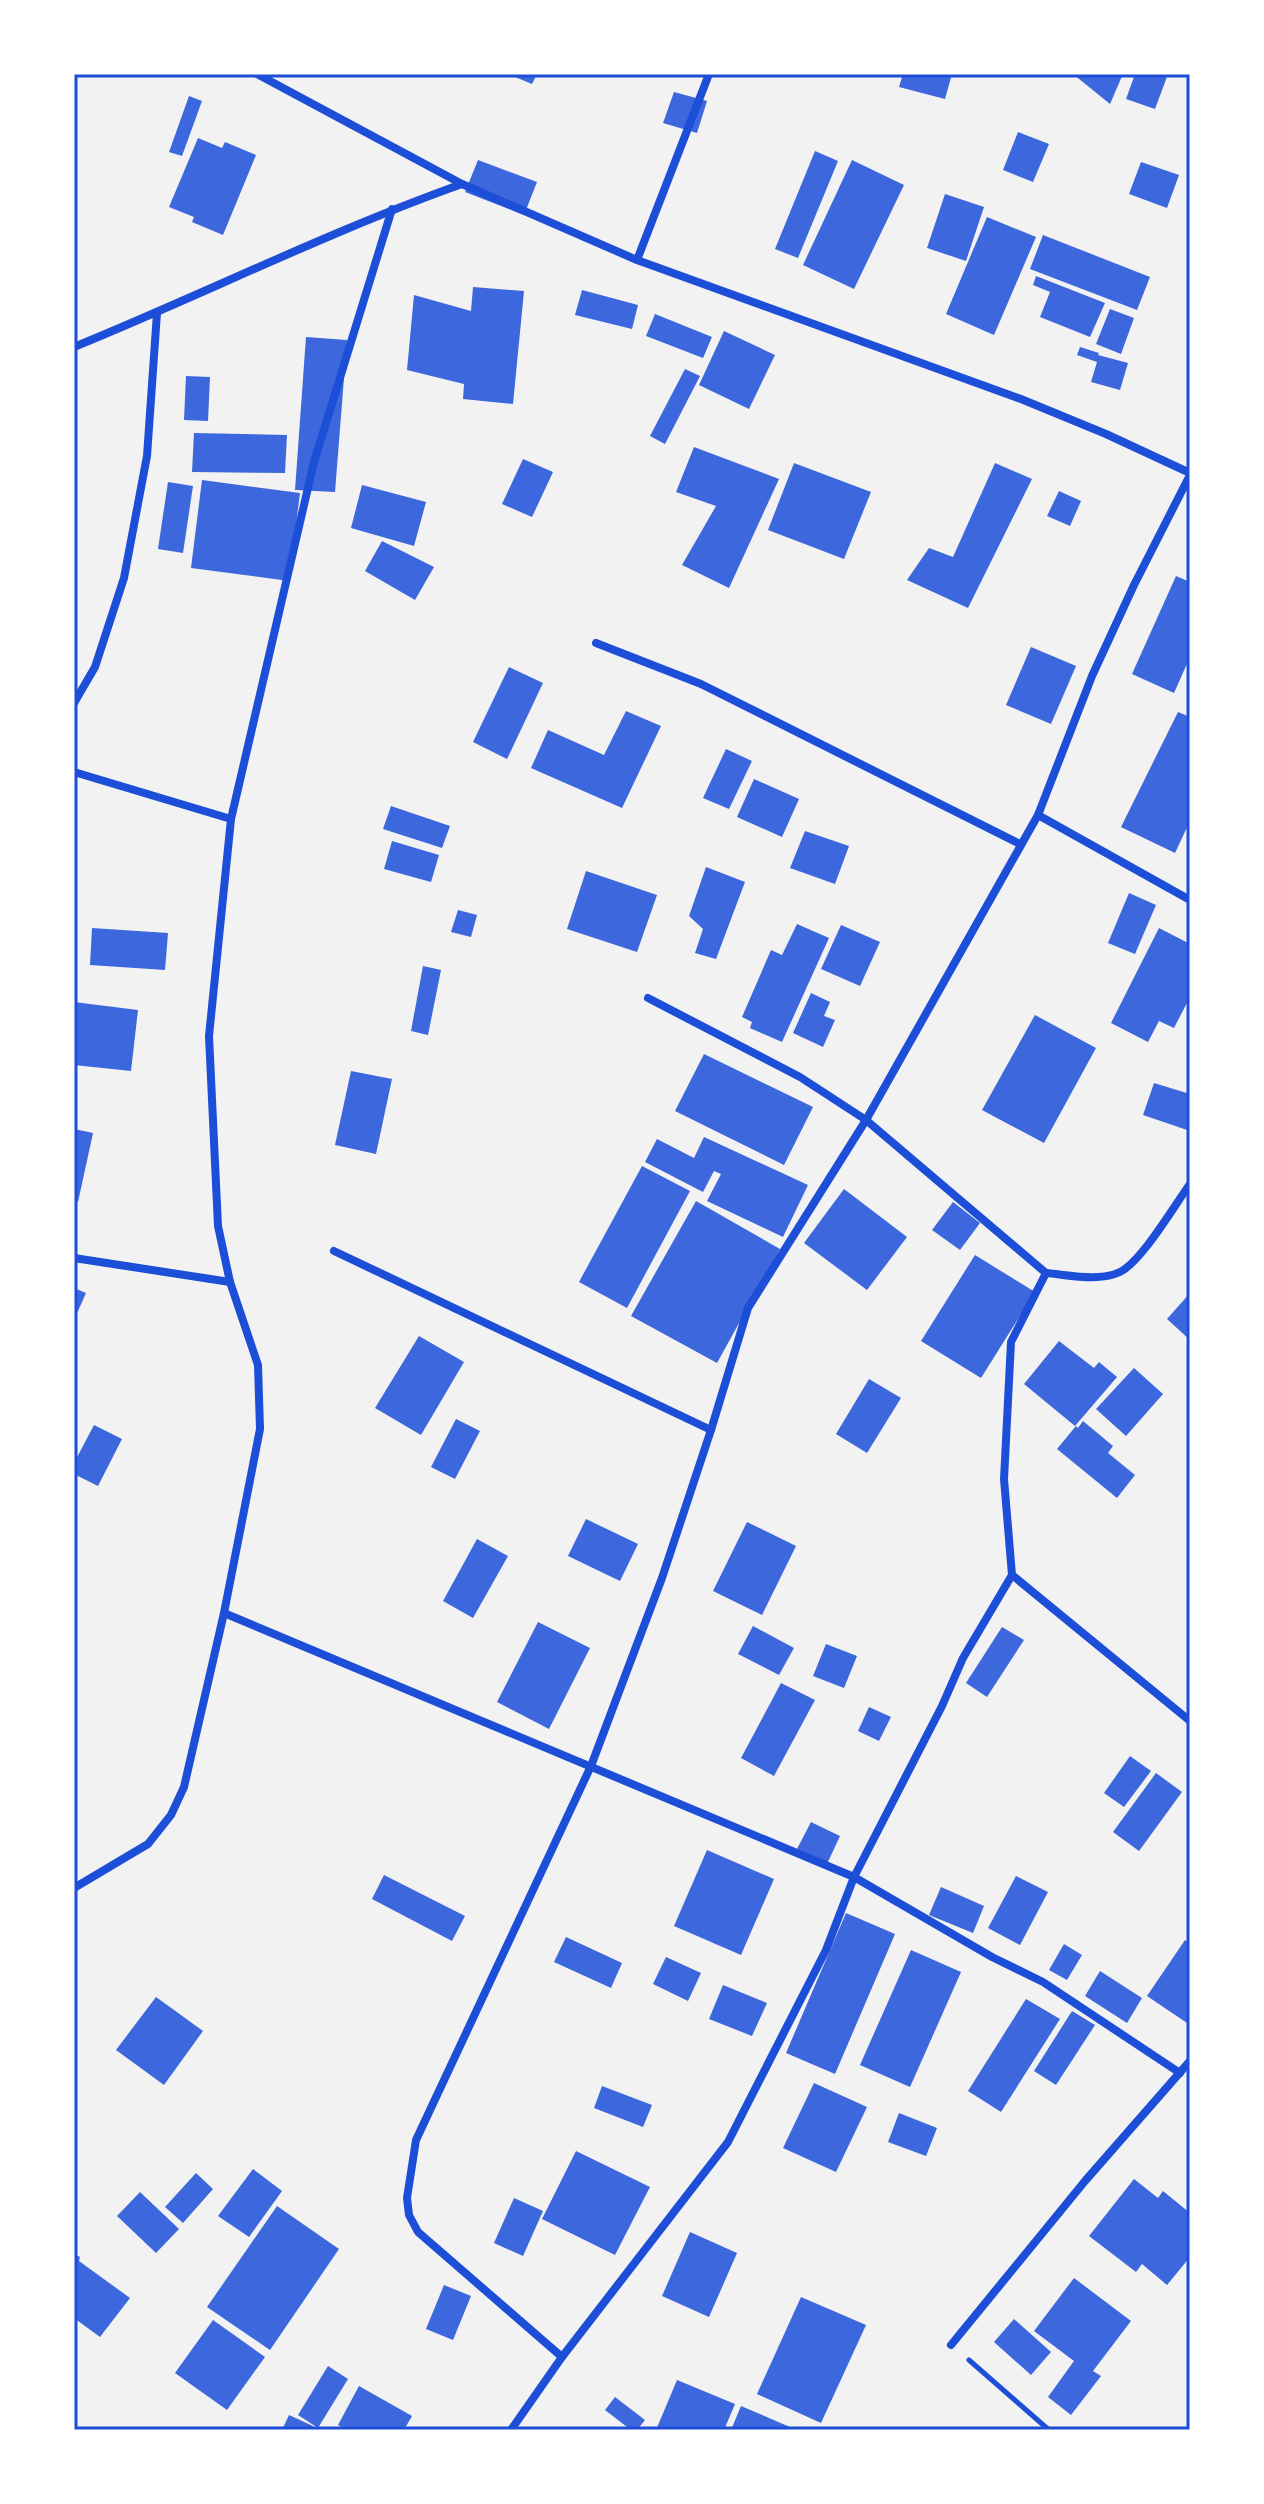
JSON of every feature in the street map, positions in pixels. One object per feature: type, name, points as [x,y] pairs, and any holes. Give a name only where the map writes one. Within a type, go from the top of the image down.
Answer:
[{"type":"street","points":[[257,74],[462,184],[637,260],[1021,399],[1106,434],[1190,474],[1092,676],[1038,815],[866,1120],[748,1308],[662,1578],[591,1766],[416,2140],[407,2198],[409,2215],[418,2232],[562,2357]]},
{"type":"street","points":[[637,260],[709,74]]},
{"type":"street","points":[[74,347],[392,209],[462,184]]},
{"type":"street","points":[[74,1888],[148,1844],[171,1815],[184,1787],[224,1613],[260,1429],[258,1365],[230,1282],[218,1226],[209,1036],[231,819],[314,462],[392,209]]},
{"type":"street","points":[[74,703],[95,667],[124,578],[147,456],[157,313]]},
{"type":"street","points":[[596,643],[701,684],[1020,844]]},
{"type":"street","points":[[74,772],[231,819]]},
{"type":"street","points":[[1038,815],[1190,900]]},
{"type":"street","points":[[648,998],[800,1077],[866,1120],[1046,1273],[1094,1277],[1119,1273],[1134,1262],[1190,1184]]},
{"type":"street","points":[[334,1251],[711,1430]]},
{"type":"street","points":[[74,1258],[230,1282]]},
{"type":"street","points":[[511,2430],[562,2357],[728,2142],[826,1950],[854,1877],[942,1706],[963,1658],[1012,1575],[1004,1479],[1011,1342],[1046,1273]]},
{"type":"street","points":[[1012,1575],[1190,1721]]},
{"type":"street","points":[[224,1613],[854,1877],[992,1957],[1043,1982],[1180,2073]]},
{"type":"street","points":[[951,2345],[1085,2181],[1190,2061]]},
{"type":"path","points":[[951,2345],[1049,2430]]},
{"type":"building","points":[[508,74],[537,74],[532,84]]},
{"type":"building","points":[[903,74],[952,74],[945,99],[899,87]]},
{"type":"building","points":[[1073,74],[1123,74],[1110,104]]},
{"type":"building","points":[[1135,74],[1168,74],[1155,109],[1126,99]]},
{"type":"building","points":[[674,92],[707,101],[697,133],[663,123]]},
{"type":"building","points":[[189,96],[202,101],[182,156],[169,152]]},
{"type":"building","points":[[1018,132],[1049,144],[1033,182],[1003,170]]},
{"type":"building","points":[[198,138],[222,148],[225,142],[256,155],[223,235],[192,222],[194,217],[169,207]]},
{"type":"building","points":[[815,151],[838,161],[798,258],[775,249]]},
{"type":"building","points":[[478,160],[537,182],[524,215],[465,192]]},
{"type":"building","points":[[852,160],[904,185],[854,289],[803,265]]},
{"type":"building","points":[[1141,162],[1179,175],[1167,208],[1129,194]]},
{"type":"building","points":[[945,194],[984,207],[966,261],[927,248]]},
{"type":"building","points":[[987,217],[1036,237],[994,335],[946,314]]},
{"type":"building","points":[[1043,235],[1150,277],[1137,310],[1030,269]]},
{"type":"building","points":[[1036,276],[1105,303],[1090,337],[1040,317],[1050,292],[1033,285]]},
{"type":"building","points":[[473,287],[524,291],[513,404],[463,399],[464,384],[407,370],[414,295],[471,311]]},
{"type":"building","points":[[582,290],[638,305],[632,329],[575,315]]},
{"type":"building","points":[[1110,309],[1134,318],[1121,354],[1096,344]]},
{"type":"building","points":[[655,314],[712,337],[703,358],[646,336]]},
{"type":"building","points":[[724,331],[775,355],[749,409],[699,385]]},
{"type":"building","points":[[306,337],[347,340],[335,492],[295,490]]},
{"type":"building","points":[[1080,347],[1128,363],[1120,390],[1091,382],[1097,362],[1077,355]]},
{"type":"building","points":[[685,369],[700,376],[665,444],[650,436]]},
{"type":"building","points":[[186,376],[210,377],[208,421],[184,420]]},
{"type":"building","points":[[194,433],[287,435],[285,473],[192,472]]},
{"type":"building","points":[[694,447],[779,479],[729,588],[682,565],[716,506],[676,492]]},
{"type":"building","points":[[523,459],[553,472],[532,517],[502,504]]},
{"type":"building","points":[[794,463],[871,492],[844,559],[768,530]]},
{"type":"building","points":[[995,463],[1032,479],[968,608],[907,580],[929,548],[953,557]]},
{"type":"building","points":[[202,480],[300,493],[289,581],[191,568]]},
{"type":"building","points":[[168,482],[193,486],[183,553],[158,549]]},
{"type":"building","points":[[362,485],[426,502],[414,546],[351,528]]},
{"type":"building","points":[[1059,491],[1081,501],[1070,526],[1047,516]]},
{"type":"building","points":[[382,541],[434,567],[415,600],[365,571]]},
{"type":"building","points":[[1176,576],[1190,582],[1190,657],[1174,693],[1132,674]]},
{"type":"building","points":[[1031,647],[1076,666],[1051,724],[1006,705]]},
{"type":"building","points":[[509,667],[543,683],[507,759],[473,742]]},
{"type":"building","points":[[626,711],[661,726],[622,808],[531,768],[548,730],[604,755]]},
{"type":"building","points":[[1178,712],[1190,717],[1190,821],[1175,853],[1121,827]]},
{"type":"building","points":[[726,749],[752,761],[729,809],[703,798]]},
{"type":"building","points":[[754,779],[799,799],[782,837],[737,817]]},
{"type":"building","points":[[391,806],[450,826],[442,848],[383,829]]},
{"type":"building","points":[[805,831],[849,846],[835,884],[790,868]]},
{"type":"building","points":[[392,841],[439,855],[431,882],[384,869]]},
{"type":"building","points":[[706,867],[745,882],[716,959],[695,953],[703,929],[689,916]]},
{"type":"building","points":[[586,871],[657,895],[637,952],[567,929]]},
{"type":"building","points":[[1129,893],[1156,905],[1135,954],[1108,943]]},
{"type":"building","points":[[458,910],[477,915],[471,937],[451,932]]},
{"type":"building","points":[[797,924],[829,938],[782,1042],[750,1028],[752,1022],[742,1017],[771,950],[782,955]]},
{"type":"building","points":[[841,925],[880,942],[860,986],[821,969]]},
{"type":"building","points":[[92,928],[168,933],[165,970],[90,965]]},
{"type":"building","points":[[1159,928],[1190,944],[1190,997],[1174,1028],[1159,1021],[1148,1042],[1111,1023]]},
{"type":"building","points":[[423,966],[441,970],[428,1035],[411,1031]]},
{"type":"building","points":[[811,993],[830,1002],[824,1016],[835,1020],[823,1047],[793,1033]]},
{"type":"building","points":[[74,1002],[138,1010],[131,1071],[74,1065]]},
{"type":"building","points":[[1035,1015],[1096,1048],[1044,1143],[982,1110]]},
{"type":"building","points":[[704,1054],[813,1107],[784,1165],[675,1111]]},
{"type":"building","points":[[351,1071],[392,1079],[376,1154],[335,1145]]},
{"type":"building","points":[[1154,1083],[1190,1094],[1190,1131],[1143,1115]]},
{"type":"building","points":[[74,1129],[93,1133],[78,1202],[74,1201]]},
{"type":"building","points":[[704,1137],[808,1185],[783,1237],[707,1201],[721,1174],[714,1171],[703,1192],[645,1162],[657,1139],[694,1158]]},
{"type":"building","points":[[642,1166],[690,1191],[627,1308],[579,1282]]},
{"type":"building","points":[[844,1189],[907,1237],[867,1290],[804,1243]]},
{"type":"building","points":[[696,1201],[780,1249],[717,1363],[631,1316]]},
{"type":"building","points":[[953,1202],[980,1223],[960,1250],[932,1230]]},
{"type":"building","points":[[975,1255],[1035,1292],[981,1378],[921,1341]]},
{"type":"building","points":[[74,1288],[86,1293],[74,1320]]},
{"type":"building","points":[[1190,1293],[1190,1340],[1167,1319]]},
{"type":"building","points":[[419,1336],[464,1362],[421,1435],[375,1408]]},
{"type":"building","points":[[1059,1341],[1094,1368],[1099,1362],[1117,1377],[1075,1426],[1024,1384]]},
{"type":"building","points":[[1134,1368],[1163,1394],[1126,1436],[1096,1409]]},
{"type":"building","points":[[869,1379],[901,1398],[867,1453],[836,1434]]},
{"type":"building","points":[[456,1419],[480,1431],[455,1479],[431,1467]]},
{"type":"building","points":[[1083,1421],[1113,1446],[1108,1453],[1135,1475],[1117,1498],[1057,1449]]},
{"type":"building","points":[[94,1425],[122,1439],[98,1486],[74,1474],[74,1463]]},
{"type":"building","points":[[586,1519],[638,1544],[620,1581],[568,1556]]},
{"type":"building","points":[[747,1522],[796,1546],[762,1615],[713,1591]]},
{"type":"building","points":[[477,1539],[508,1556],[473,1618],[443,1601]]},
{"type":"building","points":[[538,1622],[590,1648],[549,1729],[497,1702]]},
{"type":"building","points":[[753,1626],[794,1648],[779,1675],[738,1654]]},
{"type":"building","points":[[1002,1627],[1024,1640],[987,1697],[966,1683]]},
{"type":"building","points":[[826,1644],[857,1656],[844,1688],[813,1676]]},
{"type":"building","points":[[781,1683],[815,1700],[774,1776],[741,1758]]},
{"type":"building","points":[[869,1707],[891,1717],[879,1741],[858,1731]]},
{"type":"building","points":[[1130,1756],[1151,1771],[1124,1807],[1104,1793]]},
{"type":"building","points":[[1156,1773],[1182,1792],[1139,1851],[1113,1832]]},
{"type":"building","points":[[811,1822],[840,1836],[827,1864],[797,1849]]},
{"type":"building","points":[[707,1850],[774,1879],[741,1955],[674,1926]]},
{"type":"building","points":[[384,1875],[465,1916],[452,1941],[372,1899]]},
{"type":"building","points":[[1016,1876],[1048,1892],[1020,1945],[988,1928]]},
{"type":"building","points":[[941,1887],[984,1906],[973,1933],[929,1915]]},
{"type":"building","points":[[846,1913],[895,1934],[835,2074],[786,2053]]},
{"type":"building","points":[[566,1937],[622,1963],[611,1988],[554,1962]]},
{"type":"building","points":[[1185,1940],[1190,1944],[1190,2025],[1147,1996]]},
{"type":"building","points":[[1064,1944],[1082,1955],[1067,1980],[1049,1970]]},
{"type":"building","points":[[911,1950],[961,1972],[910,2087],[860,2065]]},
{"type":"building","points":[[666,1957],[701,1973],[688,2001],[653,1984]]},
{"type":"building","points":[[1100,1971],[1142,1998],[1127,2023],[1085,1996]]},
{"type":"building","points":[[723,1985],[767,2003],[752,2036],[709,2019]]},
{"type":"building","points":[[156,1997],[203,2031],[164,2085],[116,2050]]},
{"type":"building","points":[[1026,1999],[1060,2019],[1001,2112],[968,2091]]},
{"type":"building","points":[[1072,2011],[1095,2025],[1056,2085],[1034,2071]]},
{"type":"building","points":[[814,2083],[867,2107],[836,2172],[783,2148]]},
{"type":"building","points":[[602,2086],[652,2105],[643,2127],[594,2108]]},
{"type":"building","points":[[899,2113],[937,2128],[926,2156],[888,2142]]},
{"type":"building","points":[[576,2151],[650,2187],[615,2255],[542,2219]]},
{"type":"building","points":[[253,2169],[282,2191],[249,2237],[218,2216]]},
{"type":"building","points":[[196,2173],[213,2189],[183,2223],[165,2207]]},
{"type":"building","points":[[1134,2179],[1158,2198],[1163,2191],[1190,2213],[1190,2257],[1167,2285],[1142,2264],[1136,2272],[1089,2236]]},
{"type":"building","points":[[140,2192],[179,2229],[156,2253],[117,2216]]},
{"type":"building","points":[[514,2198],[543,2211],[523,2256],[494,2243]]},
{"type":"building","points":[[277,2206],[339,2249],[270,2350],[207,2307]]},
{"type":"building","points":[[690,2232],[737,2253],[709,2317],[662,2296]]},
{"type":"building","points":[[74,2254],[80,2257],[79,2261],[130,2298],[100,2337],[74,2318]]},
{"type":"building","points":[[1074,2278],[1131,2321],[1093,2371],[1101,2376],[1071,2415],[1048,2397],[1074,2361],[1034,2331]]},
{"type":"building","points":[[444,2285],[471,2296],[453,2340],[426,2329]]},
{"type":"building","points":[[801,2297],[866,2325],[821,2423],[757,2394]]},
{"type":"building","points":[[1014,2319],[1051,2352],[1031,2375],[994,2342]]},
{"type":"building","points":[[213,2320],[265,2357],[227,2410],[175,2373]]},
{"type":"building","points":[[328,2366],[348,2379],[318,2428],[298,2415]]},
{"type":"building","points":[[677,2380],[735,2404],[724,2430],[656,2430]]},
{"type":"building","points":[[359,2386],[412,2416],[404,2430],[347,2430],[338,2425]]},
{"type":"building","points":[[615,2397],[645,2420],[637,2430],[631,2430],[605,2410]]},
{"type":"building","points":[[741,2406],[797,2430],[731,2430]]},
{"type":"building","points":[[289,2415],[313,2426],[312,2430],[282,2430]]}]
